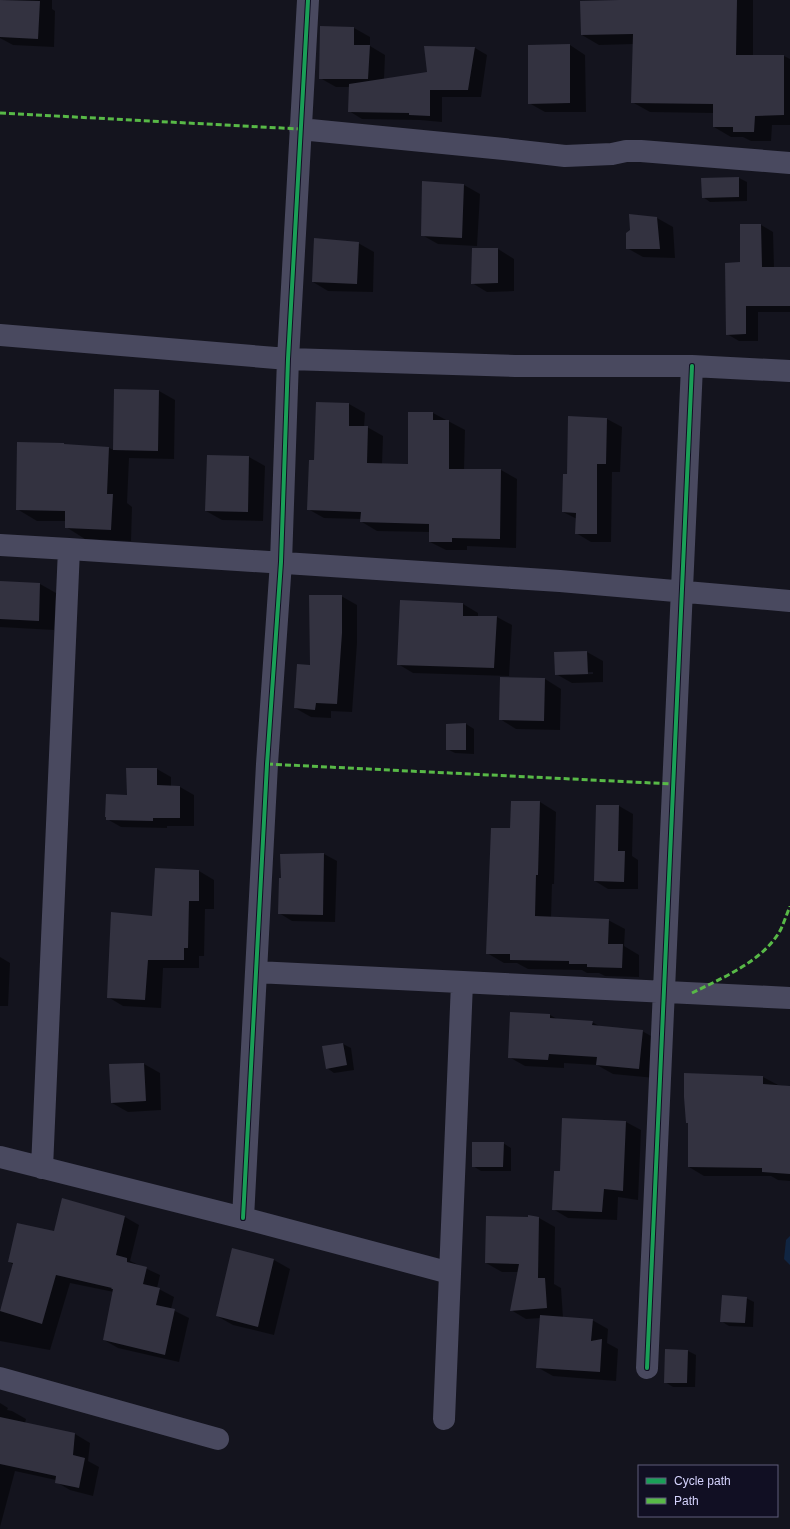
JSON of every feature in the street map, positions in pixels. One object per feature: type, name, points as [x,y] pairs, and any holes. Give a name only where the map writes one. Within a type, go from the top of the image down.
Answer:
[{"type":"street","points":[[243,1218],[267,764],[281,562],[288,359],[308,0]]},
{"type":"street","points":[[300,129],[565,156],[642,151],[790,163]]},
{"type":"street","points":[[0,335],[288,359],[515,366],[692,366],[790,371]]},
{"type":"street","points":[[647,1368],[692,366]]},
{"type":"street","points":[[0,546],[281,562],[560,581],[683,593],[790,601]]},
{"type":"street","points":[[42,1168],[69,549]]},
{"type":"street","points":[[256,972],[790,998]]},
{"type":"street","points":[[444,1419],[462,982]]},
{"type":"street","points":[[0,1157],[243,1218],[450,1273]]},
{"type":"street","points":[[0,1378],[218,1439]]},
{"type":"water","points":[[790,1236],[790,1265],[784,1259],[786,1240]]},
{"type":"building","points":[[0,0],[40,1],[38,39],[0,37]]},
{"type":"building","points":[[737,0],[736,55],[784,55],[784,115],[755,116],[754,132],[733,132],[733,127],[713,127],[713,104],[631,103],[633,34],[581,35],[580,1]]},
{"type":"building","points":[[320,26],[354,27],[354,45],[370,45],[368,79],[319,79]]},
{"type":"building","points":[[570,44],[570,103],[528,104],[528,45]]},
{"type":"building","points":[[424,46],[475,47],[468,90],[430,90],[430,116],[409,115],[409,113],[348,112],[349,84],[427,72]]},
{"type":"building","points":[[739,177],[739,197],[702,198],[701,178]]},
{"type":"building","points":[[422,181],[464,184],[462,238],[421,236]]},
{"type":"building","points":[[629,214],[657,217],[660,249],[626,249],[626,233],[630,230]]},
{"type":"building","points":[[740,224],[761,224],[762,267],[790,267],[790,306],[746,306],[746,334],[726,335],[725,263],[740,262]]},
{"type":"building","points":[[314,238],[359,242],[357,284],[312,282]]},
{"type":"building","points":[[472,248],[498,248],[498,283],[471,284]]},
{"type":"building","points":[[114,389],[159,390],[158,451],[113,450]]},
{"type":"building","points":[[316,402],[349,403],[349,426],[368,426],[367,463],[408,464],[408,412],[433,412],[433,420],[449,420],[449,469],[501,469],[500,539],[452,538],[452,542],[429,542],[429,524],[360,522],[361,512],[307,510],[309,460],[314,460]]},
{"type":"building","points":[[568,416],[607,418],[606,464],[597,464],[597,534],[575,534],[576,513],[562,512],[563,474],[567,474]]},
{"type":"building","points":[[17,442],[64,443],[109,447],[107,494],[113,494],[111,530],[65,528],[65,511],[16,510]]},
{"type":"building","points":[[207,455],[249,456],[248,512],[205,511]]},
{"type":"building","points":[[0,581],[40,583],[39,621],[0,619]]},
{"type":"building","points":[[309,595],[342,595],[342,633],[337,704],[316,703],[315,710],[294,708],[297,664],[310,665]]},
{"type":"building","points":[[400,600],[463,603],[463,616],[497,616],[494,668],[397,665]]},
{"type":"building","points":[[587,651],[588,674],[555,675],[554,652]]},
{"type":"building","points":[[500,677],[545,678],[544,721],[499,720]]},
{"type":"building","points":[[466,723],[466,750],[446,750],[446,724]]},
{"type":"building","points":[[126,768],[157,768],[157,785],[180,786],[180,818],[153,818],[153,821],[106,820],[106,794],[127,795]]},
{"type":"building","points":[[511,801],[540,801],[538,875],[536,875],[535,916],[609,919],[608,944],[623,944],[622,968],[587,967],[587,964],[569,964],[569,961],[510,960],[510,954],[486,954],[491,828],[510,828]]},
{"type":"building","points":[[596,805],[619,805],[618,851],[625,851],[624,882],[594,881]]},
{"type":"building","points":[[324,853],[323,915],[278,914],[279,878],[281,878],[280,854]]},
{"type":"building","points":[[155,868],[199,870],[199,901],[189,901],[188,948],[184,948],[184,960],[148,960],[145,1000],[107,998],[111,912],[152,916]]},
{"type":"building","points":[[510,1012],[550,1014],[550,1018],[593,1021],[592,1025],[643,1030],[639,1069],[596,1065],[597,1057],[549,1054],[548,1060],[508,1058]]},
{"type":"building","points":[[343,1043],[347,1065],[326,1069],[322,1046]]},
{"type":"building","points":[[144,1063],[146,1101],[111,1103],[109,1064]]},
{"type":"building","points":[[684,1073],[763,1076],[763,1084],[790,1086],[790,1174],[762,1172],[762,1168],[688,1167],[688,1123],[686,1123]]},
{"type":"building","points":[[562,1118],[626,1121],[623,1191],[604,1189],[602,1212],[552,1210],[554,1171],[560,1171]]},
{"type":"building","points":[[472,1142],[504,1142],[503,1167],[472,1167]]},
{"type":"building","points":[[62,1198],[125,1216],[116,1255],[127,1258],[127,1262],[147,1267],[143,1284],[160,1288],[156,1305],[175,1309],[165,1355],[103,1340],[112,1288],[56,1275],[42,1324],[0,1311],[13,1263],[8,1262],[17,1223],[54,1231]]},
{"type":"building","points":[[528,1215],[539,1217],[538,1278],[545,1278],[547,1308],[510,1311],[519,1264],[485,1263],[486,1216],[528,1217]]},
{"type":"building","points":[[232,1248],[274,1259],[258,1327],[216,1316]]},
{"type":"building","points":[[722,1295],[747,1297],[745,1323],[720,1322]]},
{"type":"building","points":[[540,1315],[593,1319],[591,1341],[602,1339],[600,1372],[536,1368]]},
{"type":"building","points":[[665,1349],[688,1350],[687,1383],[664,1383]]},
{"type":"building","points":[[0,1417],[75,1433],[73,1455],[85,1458],[79,1488],[55,1483],[56,1476],[0,1464]]},
{"type":"marked path","points":[[0,113],[300,129]]},
{"type":"marked path","points":[[267,764],[673,784]]},
{"type":"marked path","points":[[692,993],[729,975],[764,950],[774,940],[781,929],[790,906]]},
{"type":"cycle path","points":[[243,1218],[267,764],[281,562],[288,359],[308,0]]},
{"type":"cycle path","points":[[647,1368],[692,366]]}]
